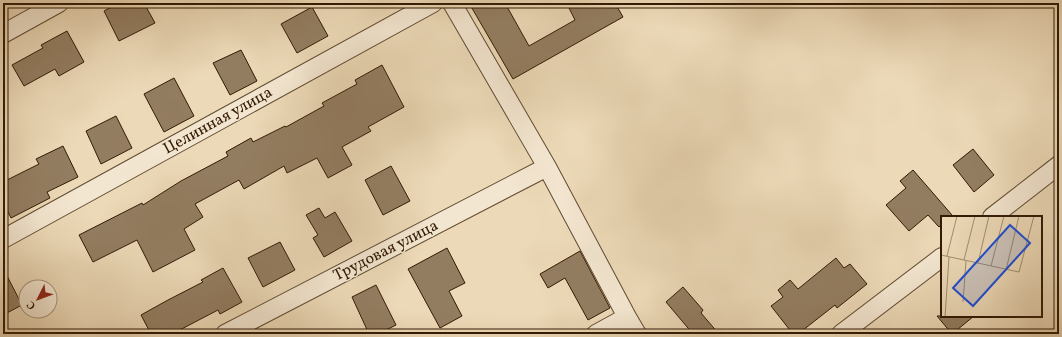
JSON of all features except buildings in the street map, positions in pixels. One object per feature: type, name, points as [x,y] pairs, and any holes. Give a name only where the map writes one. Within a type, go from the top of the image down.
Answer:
[{"type":"street","points":[[3,34],[59,3]]},
{"type":"street","name":"Целинная улица","points":[[3,239],[433,3]]},
{"type":"street","points":[[452,3],[547,167],[637,334]]},
{"type":"street","points":[[993,216],[1059,165]]},
{"type":"street","name":"Трудовая улица","points":[[225,334],[547,167]]},
{"type":"street","points":[[842,334],[941,257]]},
{"type":"street","points":[[596,334],[627,317]]}]
